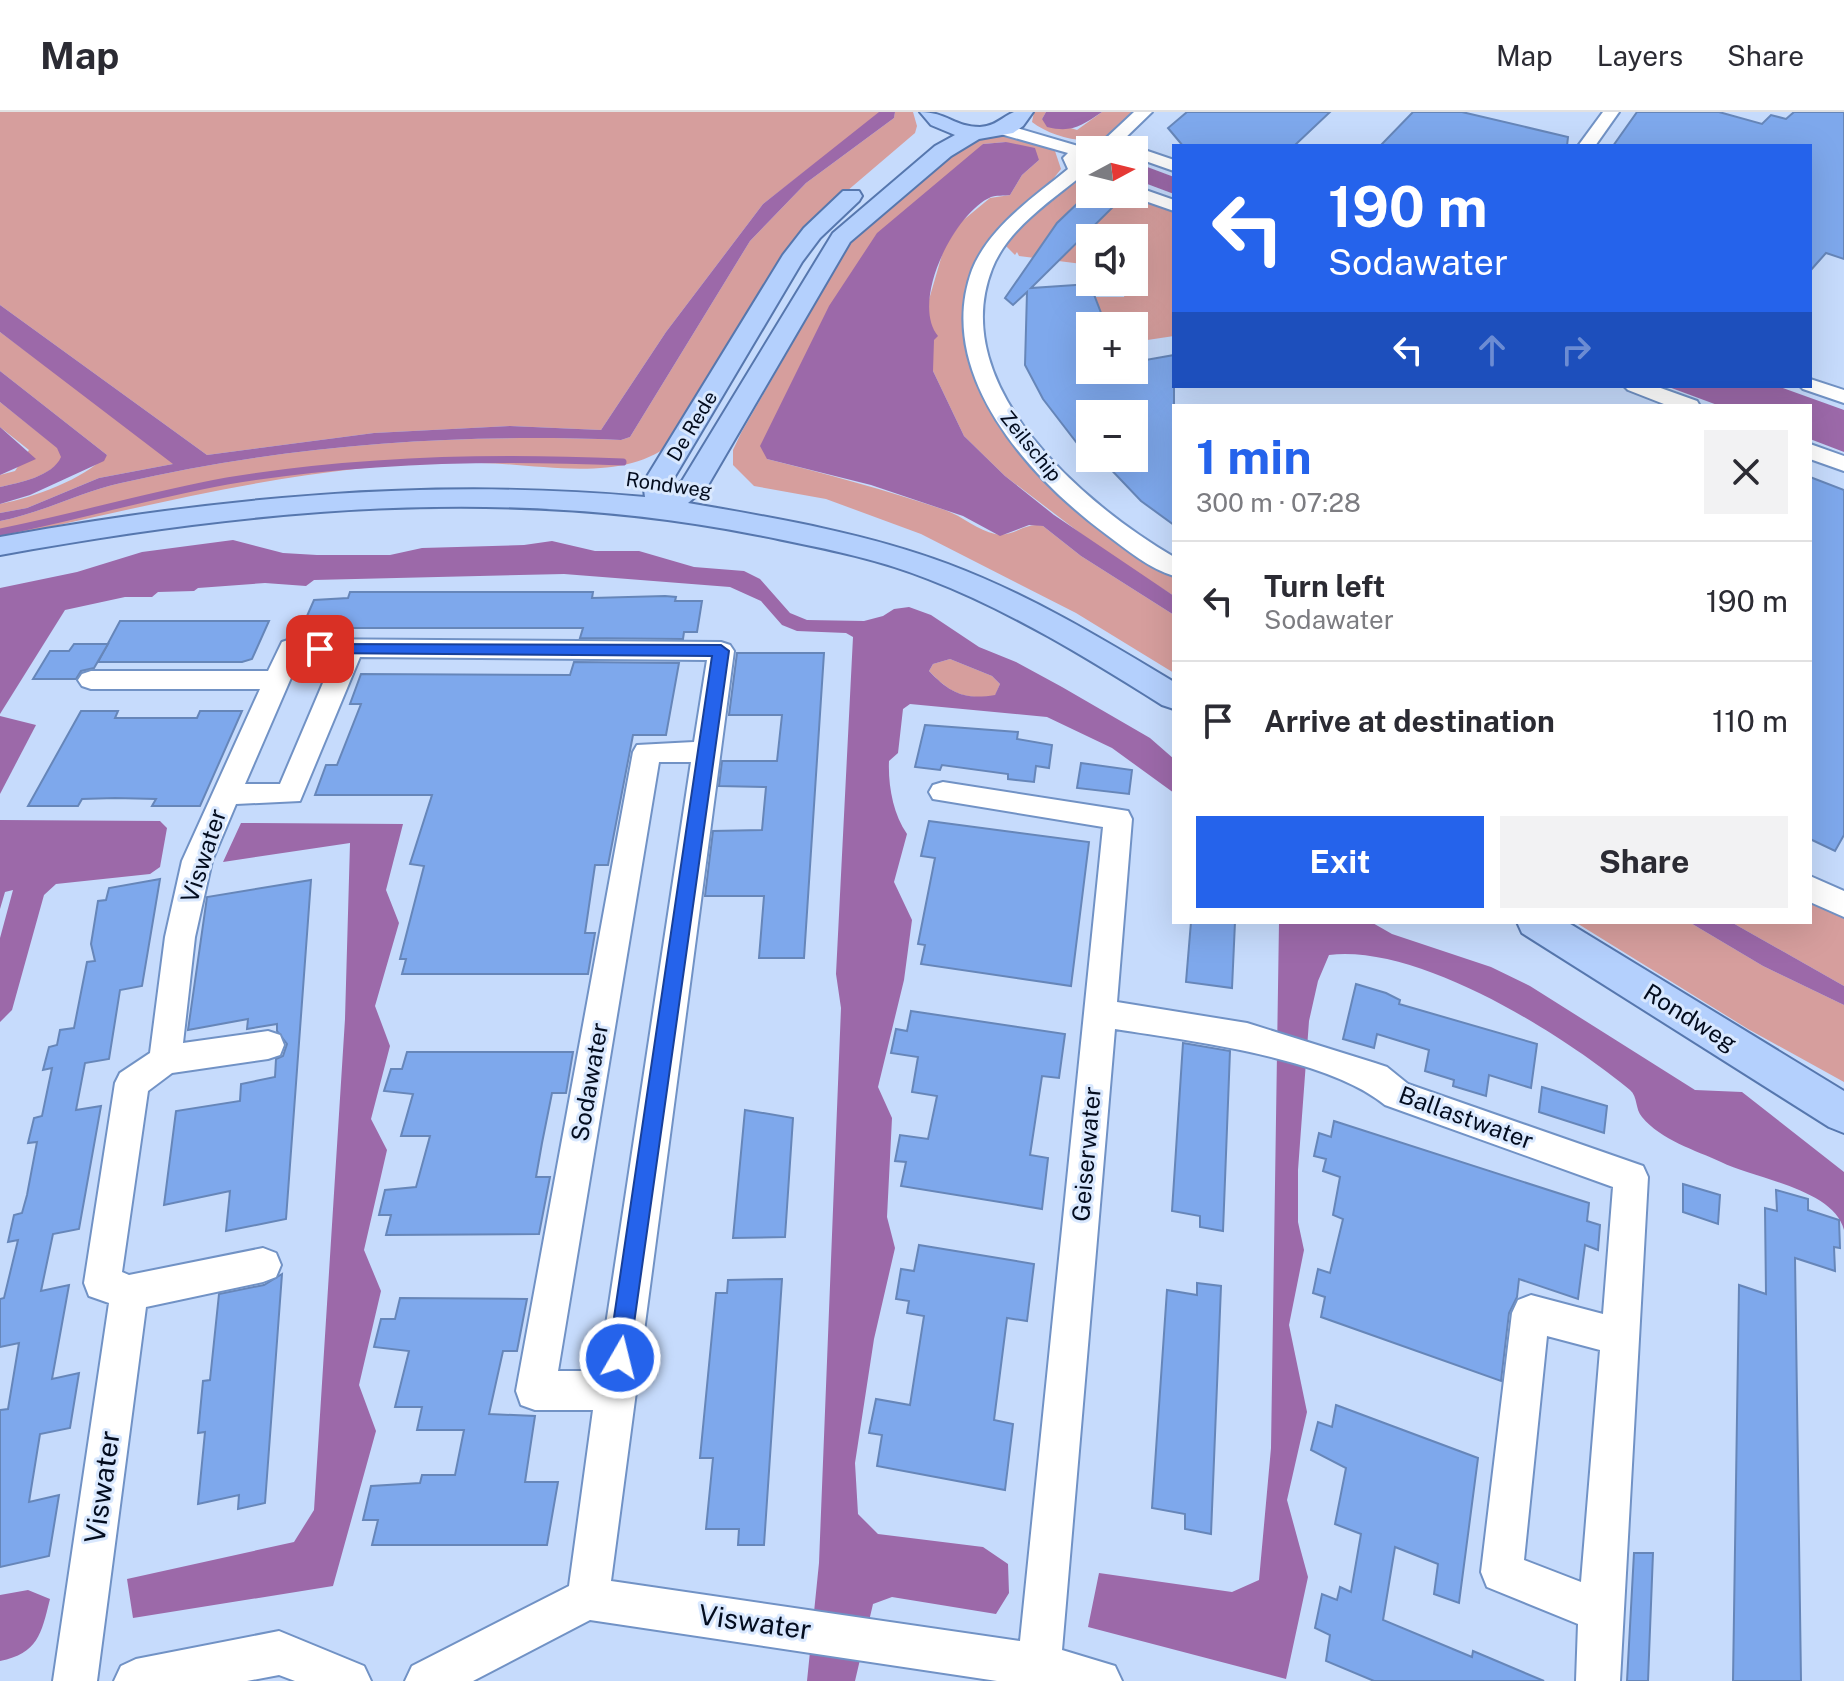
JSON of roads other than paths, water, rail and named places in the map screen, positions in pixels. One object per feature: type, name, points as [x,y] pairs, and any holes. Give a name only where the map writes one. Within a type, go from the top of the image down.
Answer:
[{"type":"main road","points":[[927,120],[969,132],[1014,118]]},
{"type":"main road","points":[[903,154],[931,135],[927,120]]},
{"type":"main road","name":"De Rede","points":[[659,495],[693,487],[841,238],[969,132]]},
{"type":"main road","name":"De Rede","points":[[659,495],[791,260],[836,208],[869,181]]},
{"type":"main road","name":"Rondweg","points":[[693,487],[830,516],[943,553],[1047,602],[1172,676]]},
{"type":"main road","name":"Rondweg","points":[[0,546],[131,520],[350,502],[659,495],[938,571],[1059,626],[1172,696]]},
{"type":"main road","name":"Rondweg","points":[[1539,924],[1844,1114]]},
{"type":"main road","name":"Rondweg","points":[[1574,924],[1844,1088]]},
{"type":"street","points":[[1118,136],[1144,112]]},
{"type":"street","points":[[1587,144],[1611,112]]},
{"type":"street","points":[[1014,118],[1076,159]]},
{"type":"street","points":[[1148,157],[1172,165]]},
{"type":"street","name":"Zeilschip","points":[[1076,165],[1006,234],[982,270],[972,310],[975,354],[1003,415],[1042,465],[1085,505],[1172,567]]},
{"type":"street","points":[[1148,196],[1172,205]]},
{"type":"street","points":[[1812,386],[1844,397]]},
{"type":"street","points":[[1640,388],[1684,404]]},
{"type":"street","points":[[1812,452],[1844,464]]},
{"type":"street","name":"Viswater","points":[[165,1060],[186,906],[197,861],[225,794],[276,680],[291,648],[350,649],[290,794],[225,794]]},
{"type":"street","points":[[350,649],[721,651],[588,1599],[427,1681]]},
{"type":"street","points":[[91,680],[276,680]]},
{"type":"street","name":"Sodawater","points":[[615,1390],[535,1391],[647,752],[706,752]]},
{"type":"street","name":"Geiserwater","points":[[943,792],[1118,819],[1039,1666]]},
{"type":"street","points":[[1812,889],[1844,905]]},
{"type":"street","name":"Ballastwater","points":[[1100,1013],[1247,1037],[1375,1077],[1397,1095],[1631,1177],[1600,1611],[1598,1681]]},
{"type":"street","points":[[263,1265],[129,1293],[102,1283],[132,1083],[165,1060],[268,1045]]},
{"type":"street","name":"Viswater","points":[[75,1681],[129,1293]]},
{"type":"street","points":[[1600,1611],[1502,1572],[1531,1313],[1619,1337]]},
{"type":"street","name":"Viswater","points":[[588,1599],[790,1626],[1039,1666],[1100,1681]]},
{"type":"street","points":[[136,1681],[279,1653],[349,1681]]},
{"type":"waterway","points":[[0,532],[227,481],[325,468],[424,461],[523,459],[623,462]]}]
